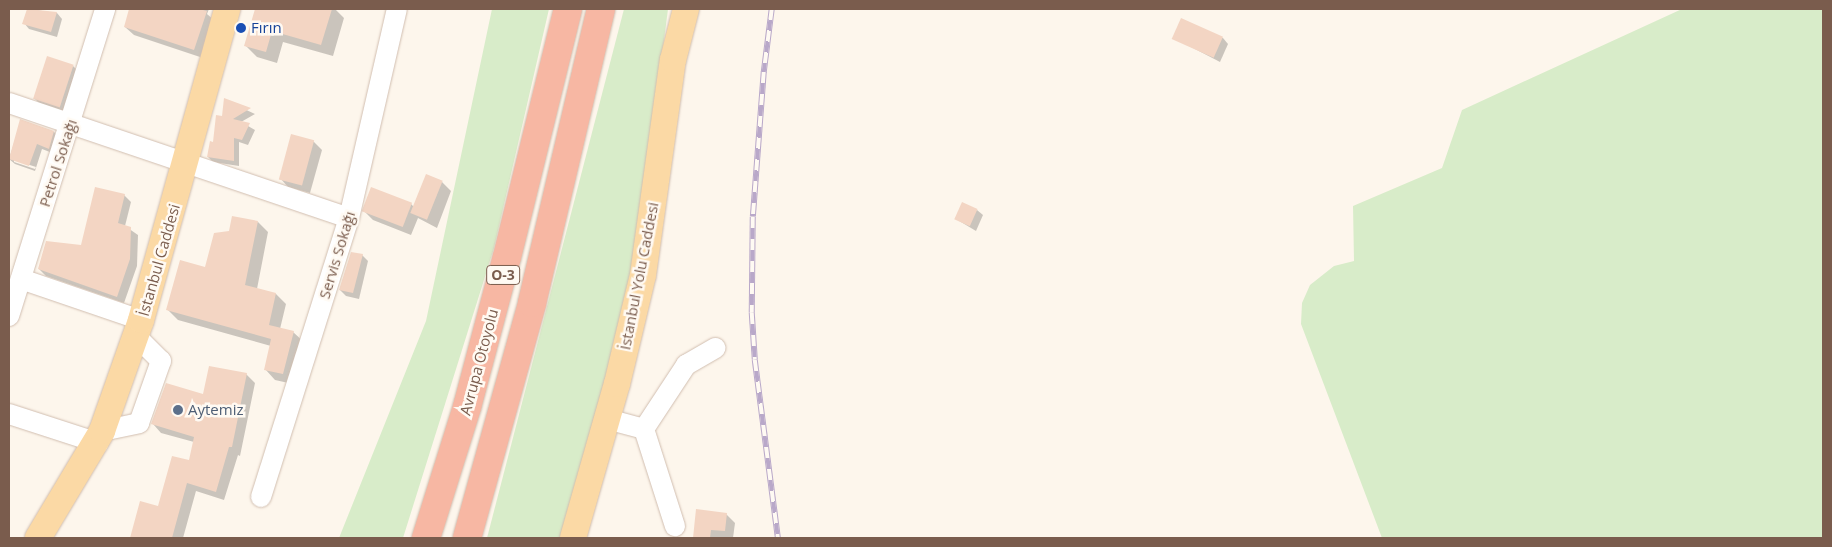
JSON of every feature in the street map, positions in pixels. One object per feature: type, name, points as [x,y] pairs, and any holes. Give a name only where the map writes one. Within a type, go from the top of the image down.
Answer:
[{"type":"highway","name":"Avrupa Otoyolu","points":[[426,538],[467,407],[508,257],[568,9]]},
{"type":"highway","name":"O-3","points":[[466,538],[532,303],[601,9]]},
{"type":"main road","name":"İstanbul Caddesi","points":[[38,538],[100,437],[139,328],[187,163],[227,9]]},
{"type":"main road","name":"İstanbul Yolu Caddesi","points":[[573,538],[607,420],[643,275],[673,60],[686,9]]},
{"type":"main road","name":"İstanbul Caddesi","points":[[31,538],[61,501]]},
{"type":"street","name":"Petrol Sokağı","points":[[9,316],[105,9]]},
{"type":"street","name":"Servis Sokağı","points":[[261,496],[349,218],[397,9]]},
{"type":"street","points":[[9,103],[349,218]]},
{"type":"street","points":[[21,279],[139,328]]},
{"type":"street","points":[[644,429],[686,365],[715,348]]},
{"type":"street","points":[[9,414],[100,437]]},
{"type":"street","points":[[607,420],[644,429]]},
{"type":"street","points":[[644,429],[675,526]]},
{"type":"green space","points":[[492,9],[549,9],[494,248],[403,538],[339,538],[426,321]]},
{"type":"green space","points":[[624,9],[668,9],[635,265],[591,442],[562,538],[487,538]]},
{"type":"green space","points":[[1682,9],[1823,9],[1823,538],[1382,538],[1301,324],[1302,303],[1310,285],[1334,266],[1354,261],[1353,206],[1442,168],[1462,110]]},
{"type":"building","points":[[27,9],[57,12],[51,32],[22,24]]},
{"type":"building","points":[[129,9],[199,9],[207,11],[194,50],[124,27]]},
{"type":"building","points":[[255,9],[332,9],[321,45],[272,31],[266,52],[244,46]]},
{"type":"building","points":[[1181,18],[1223,37],[1214,58],[1172,39]]},
{"type":"building","points":[[47,56],[74,65],[60,107],[33,99]]},
{"type":"building","points":[[224,98],[251,108],[233,119],[250,123],[242,140],[234,138],[234,161],[207,157],[210,141],[213,142],[216,115],[222,116]]},
{"type":"building","points":[[20,119],[54,131],[49,149],[37,144],[29,166],[9,159]]},
{"type":"building","points":[[291,134],[314,140],[302,186],[279,179]]},
{"type":"building","points":[[426,174],[443,181],[427,220],[410,213]]},
{"type":"building","points":[[95,187],[125,194],[118,223],[131,227],[130,259],[117,297],[38,269],[46,241],[81,245]]},
{"type":"building","points":[[371,187],[412,203],[403,227],[362,211]]},
{"type":"building","points":[[962,202],[978,209],[970,226],[954,219]]},
{"type":"building","points":[[232,216],[258,221],[245,285],[276,293],[269,325],[294,331],[283,374],[264,370],[271,339],[166,310],[180,260],[205,267],[214,233],[229,231]]},
{"type":"building","points":[[351,252],[363,254],[353,293],[339,290]]},
{"type":"building","points":[[209,366],[247,373],[232,447],[229,447],[216,492],[187,483],[172,538],[130,538],[140,501],[158,506],[172,456],[189,460],[194,437],[151,424],[166,383],[203,394]]},
{"type":"building","points":[[696,509],[727,513],[725,531],[711,530],[710,538],[693,538]]},
{"type":"railway","points":[[772,9],[764,72],[753,217],[752,313],[755,360],[778,538]]},
{"type":"place","name":"Fırın","points":[[241,28]]},
{"type":"place","name":"Aytemiz","points":[[178,410]]}]
